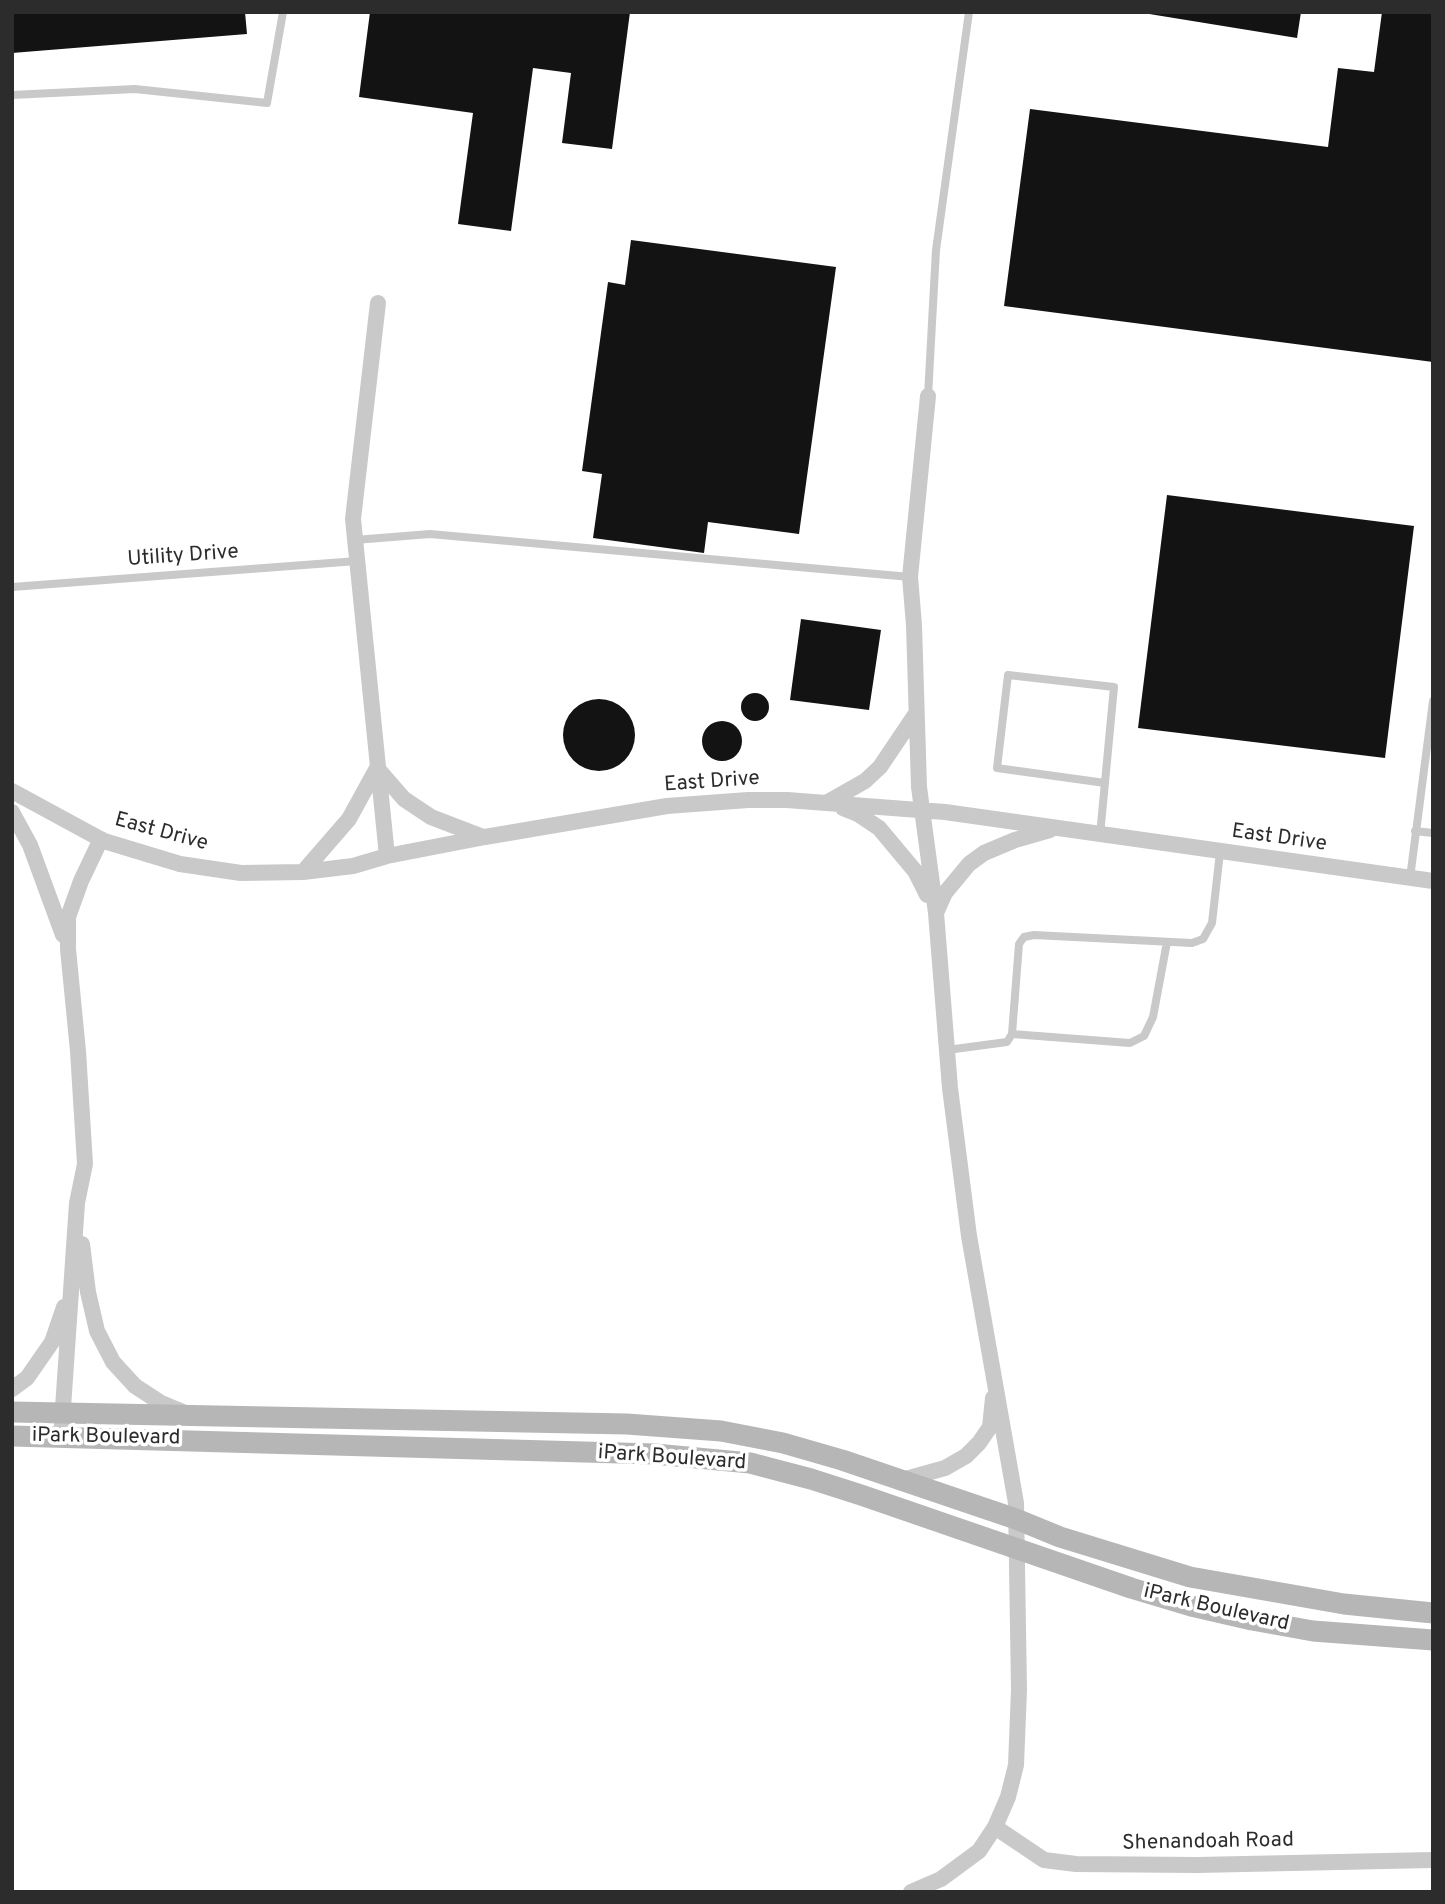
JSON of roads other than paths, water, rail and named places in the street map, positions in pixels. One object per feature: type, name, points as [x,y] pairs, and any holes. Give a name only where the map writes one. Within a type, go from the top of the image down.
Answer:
[{"type":"main road","name":"iPark Boulevard","points":[[12,1412],[690,1427],[783,1443],[902,1480],[1016,1519],[1059,1537],[1190,1577],[1333,1603],[1433,1613]]},
{"type":"main road","name":"iPark Boulevard","points":[[12,1436],[656,1454],[760,1465],[811,1479],[1131,1588],[1222,1614],[1313,1631],[1433,1640]]},
{"type":"street","points":[[377,303],[353,519],[387,856]]},
{"type":"street","points":[[911,1892],[941,1879],[979,1851],[995,1827],[1008,1797],[1016,1765],[1019,1690],[1018,1548],[1014,1486],[970,1236],[946,1050],[936,913],[921,810],[915,715],[914,625],[909,577],[928,396]]},
{"type":"street","points":[[828,802],[865,781],[880,767],[915,715]]},
{"type":"street","points":[[377,768],[404,799],[431,817],[485,837]]},
{"type":"street","points":[[303,872],[349,819],[377,768]]},
{"type":"street","name":"East Drive","points":[[12,790],[101,839],[180,864],[241,873],[303,872],[353,866],[387,856],[485,837],[667,806],[748,800],[828,802],[921,810],[1433,881]]},
{"type":"street","points":[[828,802],[858,814],[879,828],[915,871],[936,913]]},
{"type":"street","points":[[12,812],[30,845],[68,949]]},
{"type":"street","points":[[936,913],[945,892],[956,878],[984,853],[1015,840],[1055,829]]},
{"type":"street","points":[[61,1437],[78,1203],[85,1164],[68,949],[68,917],[101,839]]},
{"type":"street","points":[[78,1203],[88,1292],[97,1331],[113,1362],[135,1386],[162,1403],[190,1415]]},
{"type":"street","points":[[12,1389],[27,1378],[52,1342],[72,1281]]},
{"type":"street","points":[[902,1480],[945,1468],[966,1456],[979,1443],[989,1427],[995,1382]]},
{"type":"street","name":"Shenandoah Road","points":[[995,1827],[1044,1860],[1076,1864],[1197,1865],[1433,1860]]},
{"type":"lane","points":[[12,95],[135,89],[267,103],[283,12]]},
{"type":"lane","points":[[928,396],[936,250],[969,12]]},
{"type":"lane","points":[[355,540],[430,534],[909,577]]},
{"type":"lane","name":"Utility Drive","points":[[12,587],[357,561]]},
{"type":"lane","points":[[1100,835],[1105,783],[1114,687],[1008,675],[997,768],[1105,783]]},
{"type":"lane","points":[[1410,878],[1431,737],[1433,701]]},
{"type":"lane","points":[[1415,831],[1433,833]]},
{"type":"lane","points":[[946,1050],[1007,1042],[1012,1034],[1019,944],[1024,937],[1034,935],[1192,943],[1203,939],[1212,923],[1220,852]]},
{"type":"lane","points":[[1012,1034],[1130,1043],[1144,1037],[1153,1017],[1167,942]]}]
